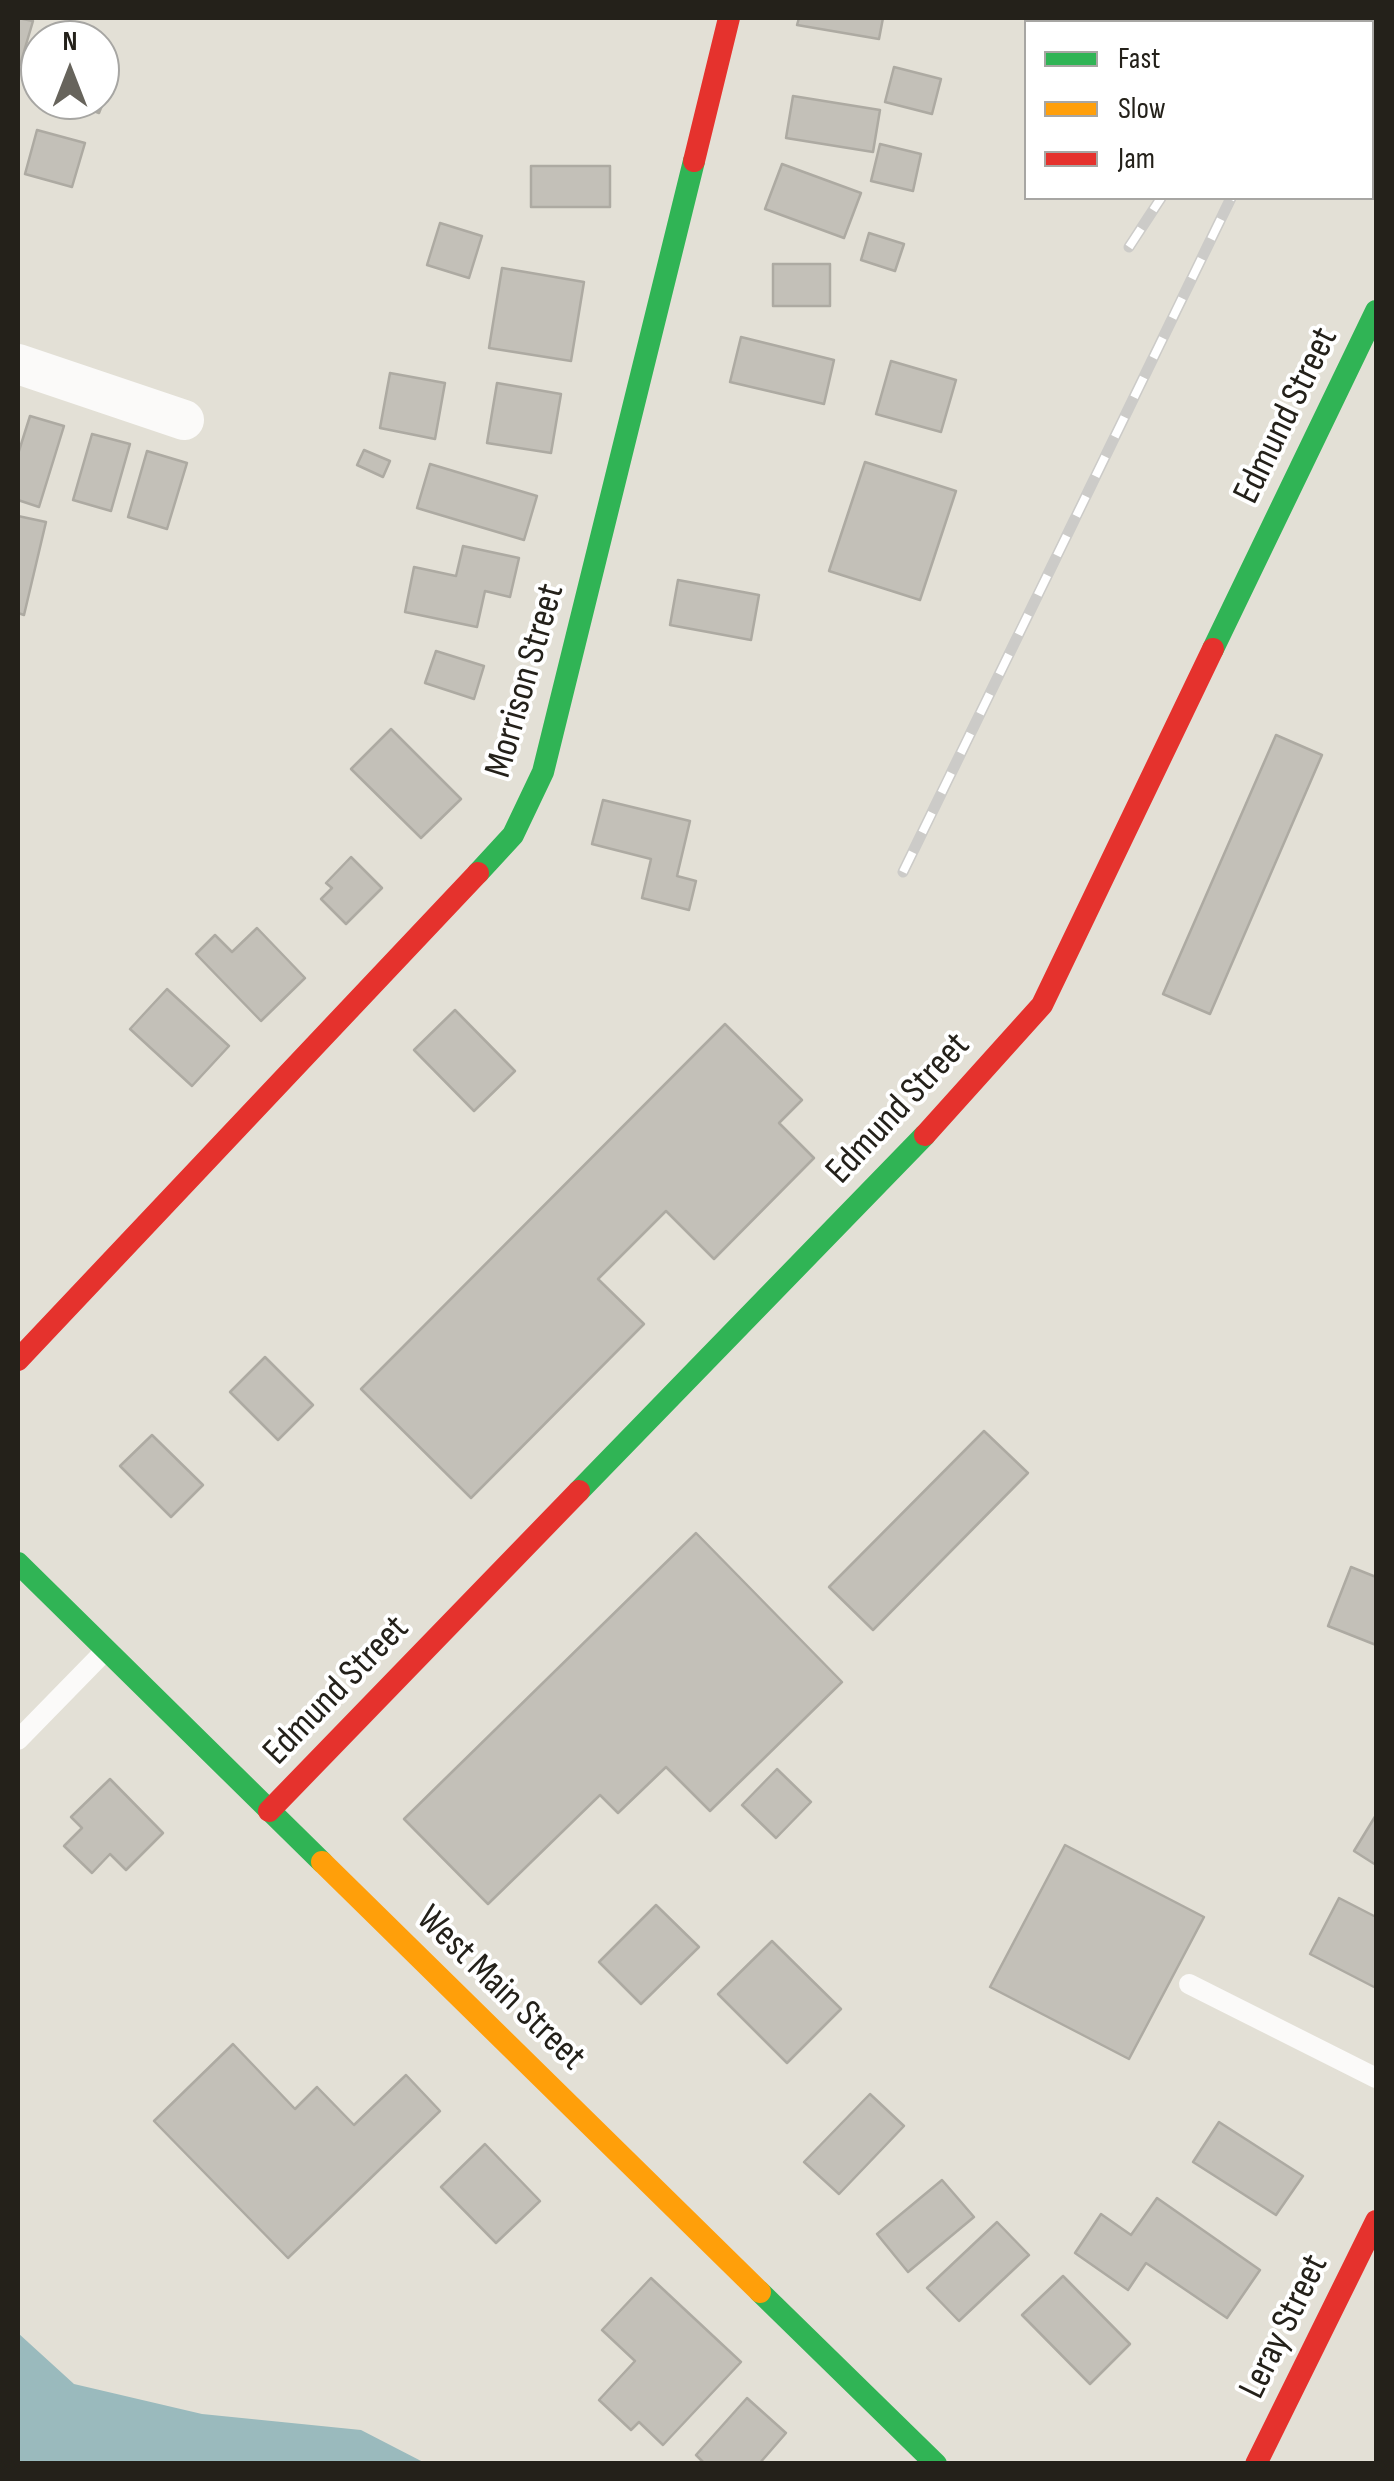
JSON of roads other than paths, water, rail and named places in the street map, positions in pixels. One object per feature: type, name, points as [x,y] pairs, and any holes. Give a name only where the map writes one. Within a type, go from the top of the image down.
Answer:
[{"type":"street","name":"Morrison Street","points":[[18,1360],[513,835],[543,772],[729,18]]},
{"type":"street","name":"Edmund Street","points":[[268,1811],[939,1120],[1042,1006],[1376,311]]},
{"type":"street","points":[[18,364],[184,420]]},
{"type":"street","name":"West Main Street","points":[[18,1563],[936,2464]]},
{"type":"street","name":"Leray Street","points":[[1256,2464],[1376,2221]]},
{"type":"lane","points":[[18,1740],[106,1650]]},
{"type":"lane","points":[[1189,1984],[1376,2078]]},
{"type":"water","points":[[18,2333],[74,2384],[202,2414],[361,2430],[425,2463],[18,2463]]},
{"type":"railway","points":[[1129,247],[1160,200]]},
{"type":"railway","points":[[903,872],[1230,200]]}]
